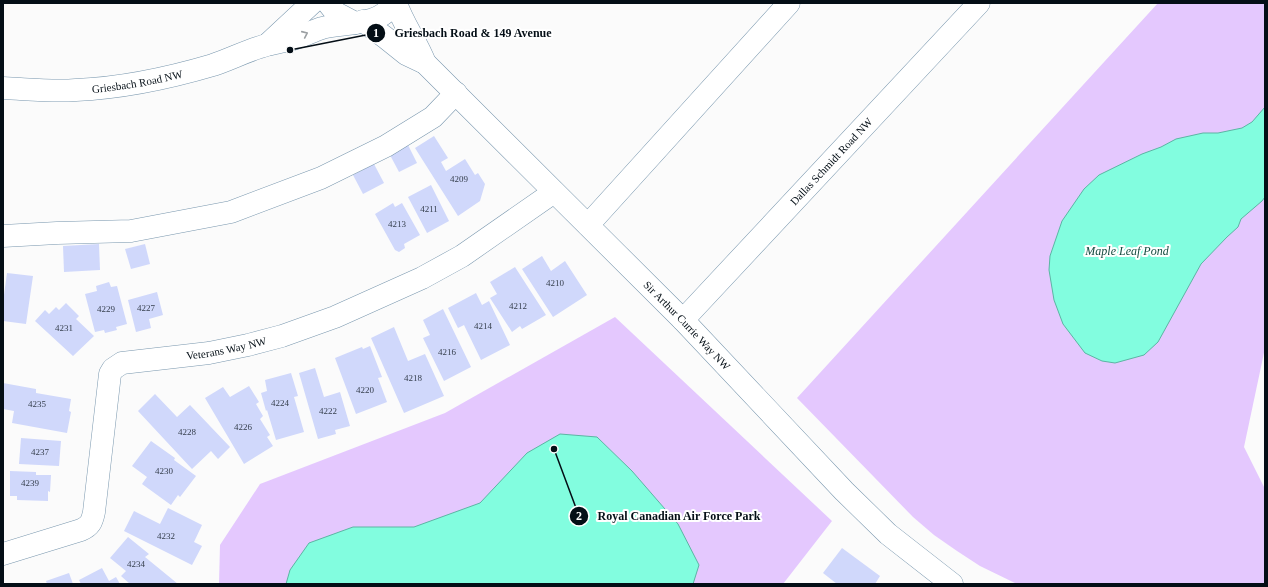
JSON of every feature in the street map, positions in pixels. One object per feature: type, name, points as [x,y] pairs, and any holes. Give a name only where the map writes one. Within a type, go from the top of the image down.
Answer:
[{"type":"street","name":"Griesbach Road NW","points":[[267,45],[312,3]]},
{"type":"street","name":"Sir Arthur Currie Way NW","points":[[328,3],[336,13],[359,22],[386,38],[406,54],[424,63],[684,320],[844,491],[888,534],[952,584]]},
{"type":"street","name":"Griesbach Road NW","points":[[3,88],[75,90],[122,85],[191,71],[267,45],[288,41],[330,26],[375,19],[384,13],[394,3]]},
{"type":"street","name":"Sir Arthur Currie Way NW","points":[[394,3],[400,17],[419,47],[424,63]]},
{"type":"street","points":[[588,225],[790,3]]},
{"type":"street","name":"Dallas Schmidt Road NW","points":[[684,320],[978,3]]},
{"type":"street","points":[[3,236],[131,231],[231,212],[321,178],[386,146],[433,117],[456,93]]},
{"type":"street","name":"Veterans Way NW","points":[[3,554],[81,530],[88,527],[92,522],[110,374],[113,369],[122,363],[209,353],[248,345],[282,336],[336,317],[422,278],[462,256],[554,192]]},
{"type":"shaded area","points":[[1158,3],[1265,3],[1265,348],[1244,447],[1265,489],[1265,584],[1017,584],[980,566],[934,535],[913,517],[797,398]]},
{"type":"shaded area","points":[[615,317],[832,521],[783,584],[219,584],[220,545],[260,484],[445,413]]},
{"type":"water","name":"Maple Leaf Pond","points":[[1265,107],[1265,197],[1241,219],[1238,227],[1201,264],[1158,342],[1144,355],[1115,363],[1102,361],[1085,353],[1063,324],[1054,300],[1049,270],[1050,256],[1062,221],[1084,189],[1099,175],[1176,139],[1203,133],[1218,133],[1242,128],[1252,122]]},
{"type":"water","points":[[560,434],[597,437],[632,471],[678,524],[699,565],[693,584],[286,584],[290,570],[309,543],[353,527],[414,527],[480,503],[527,453]]},
{"type":"building","points":[[434,136],[448,158],[441,162],[446,171],[465,159],[475,175],[478,173],[485,184],[480,201],[458,216],[415,148]]},
{"type":"building","points":[[408,145],[417,163],[399,172],[390,155]]},
{"type":"building","points":[[374,164],[384,183],[363,194],[353,175]]},
{"type":"building","points":[[431,185],[449,221],[427,233],[408,197]]},
{"type":"building","points":[[393,203],[395,207],[402,203],[420,235],[404,244],[405,248],[399,252],[395,250],[375,214]]},
{"type":"building","points":[[99,244],[100,270],[64,272],[63,246]]},
{"type":"building","points":[[145,244],[150,264],[131,269],[125,249]]},
{"type":"building","points":[[542,256],[551,271],[565,261],[587,295],[553,317],[522,269]]},
{"type":"building","points":[[515,267],[546,315],[522,329],[520,326],[512,332],[490,298],[497,294],[490,282]]},
{"type":"building","points":[[7,273],[33,276],[26,324],[3,321],[3,302]]},
{"type":"building","points":[[109,282],[111,287],[117,286],[127,324],[116,327],[117,330],[105,333],[104,330],[95,332],[85,294],[97,291],[96,286]]},
{"type":"building","points":[[157,292],[163,315],[149,319],[151,328],[136,332],[128,300]]},
{"type":"building","points":[[476,293],[482,305],[489,301],[510,345],[481,360],[464,325],[458,328],[448,308]]},
{"type":"building","points":[[66,303],[79,316],[76,319],[94,336],[73,356],[35,321],[45,310],[49,314],[56,307],[59,310]]},
{"type":"building","points":[[443,309],[471,367],[444,381],[423,338],[430,335],[423,320]]},
{"type":"building","points":[[394,327],[408,361],[425,354],[444,396],[404,413],[371,338]]},
{"type":"building","points":[[370,346],[382,377],[378,378],[387,402],[356,414],[335,358],[362,347],[363,349]]},
{"type":"building","points":[[315,368],[324,397],[340,392],[350,426],[335,430],[336,434],[318,439],[299,373]]},
{"type":"building","points":[[291,373],[298,396],[294,397],[304,432],[276,440],[261,393],[267,391],[265,380]]},
{"type":"building","points":[[3,383],[36,389],[36,393],[71,399],[69,411],[71,412],[67,433],[12,423],[14,411],[3,409]]},
{"type":"building","points":[[249,386],[259,402],[256,404],[263,416],[260,419],[270,435],[267,437],[273,446],[244,464],[205,398],[223,387],[230,397]]},
{"type":"building","points":[[155,394],[177,417],[190,405],[230,447],[218,459],[211,451],[192,469],[138,411]]},
{"type":"building","points":[[21,438],[61,441],[59,466],[19,464]]},
{"type":"building","points":[[151,441],[175,458],[174,460],[196,476],[180,497],[178,495],[171,505],[142,484],[147,477],[132,466]]},
{"type":"building","points":[[10,471],[36,472],[36,475],[51,475],[48,501],[17,500],[17,496],[10,496]]},
{"type":"building","points":[[168,508],[202,525],[194,542],[202,546],[192,565],[124,531],[134,511],[160,524]]},
{"type":"building","points":[[128,537],[149,554],[145,557],[178,584],[130,584],[121,576],[126,571],[110,558]]},
{"type":"building","points":[[842,548],[880,576],[875,584],[837,584],[823,573]]},
{"type":"building","points":[[102,568],[109,581],[116,577],[120,584],[81,584],[79,580]]},
{"type":"building","points":[[69,573],[73,584],[47,584],[46,581]]},
{"type":"place","name":"Griesbach Road & 149 Avenue","points":[[290,50]]},
{"type":"place","name":"Royal Canadian Air Force Park","points":[[554,449]]}]
